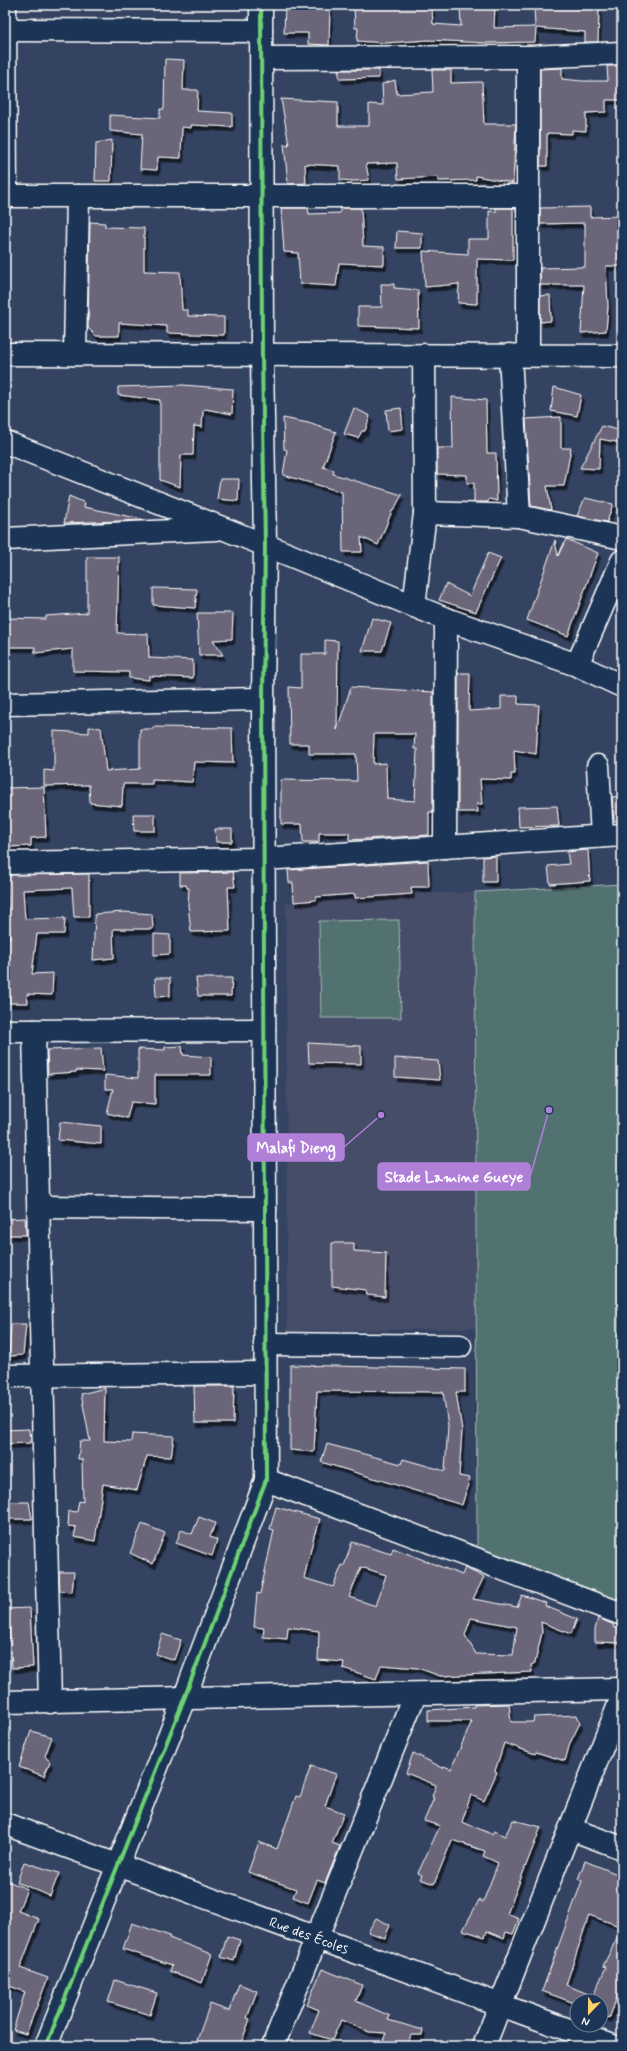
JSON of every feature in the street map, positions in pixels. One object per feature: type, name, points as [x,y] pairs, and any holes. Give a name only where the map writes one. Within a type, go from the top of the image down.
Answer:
[{"type":"street","points":[[5,5],[5,196],[528,196]]},
{"type":"street","points":[[46,2046],[184,1699],[266,1480],[263,699],[265,544],[262,355],[261,5]]},
{"type":"street","points":[[5,30],[261,31]]},
{"type":"street","points":[[262,58],[528,57],[622,53]]},
{"type":"street","points":[[519,516],[519,355],[528,196],[528,57]]},
{"type":"street","points":[[75,354],[78,196]]},
{"type":"street","points":[[5,354],[622,356]]},
{"type":"street","points":[[414,606],[425,513],[424,355]]},
{"type":"street","points":[[5,442],[265,544],[446,619],[577,665],[622,686]]},
{"type":"street","points":[[425,513],[519,516],[622,538]]},
{"type":"street","points":[[5,539],[224,529]]},
{"type":"street","points":[[577,665],[622,561]]},
{"type":"street","points":[[445,847],[446,619]]},
{"type":"street","points":[[5,704],[263,699]]},
{"type":"street","points":[[5,863],[264,859],[612,835],[598,766]]},
{"type":"street","points":[[5,1031],[264,1030]]},
{"type":"street","points":[[34,1031],[50,1702]]},
{"type":"street","points":[[39,1207],[265,1209]]},
{"type":"street","points":[[265,1344],[460,1346]]},
{"type":"street","points":[[5,1376],[265,1373]]},
{"type":"street","points":[[266,1480],[622,1614]]},
{"type":"street","points":[[5,1702],[622,1689]]},
{"type":"street","points":[[273,2046],[415,1694]]},
{"type":"street","points":[[484,2046],[622,1697]]},
{"type":"street","name":"Rue des Écoles","points":[[5,1824],[613,2046]]},
{"type":"street","points":[[571,1829],[622,1848]]},
{"type":"shaded area","points":[[475,892],[476,1328],[287,1332],[286,903],[411,894]]},
{"type":"green space","points":[[622,884],[622,1604],[477,1550],[475,892]]},
{"type":"green space","points":[[399,920],[401,1018],[321,1018],[319,921]]},
{"type":"building","points":[[285,5],[330,7],[329,45],[308,44],[308,33],[284,33]]},
{"type":"building","points":[[354,5],[406,5],[406,7],[427,5],[432,8],[433,24],[461,26],[460,5],[495,5],[494,28],[535,27],[534,5],[578,6],[577,9],[599,9],[598,42],[585,42],[585,32],[536,28],[535,42],[486,43],[428,40],[385,43],[357,41],[358,28],[355,28]]},
{"type":"building","points":[[165,59],[184,60],[183,90],[198,90],[197,111],[232,113],[232,127],[191,125],[191,128],[182,127],[181,158],[158,157],[157,170],[140,169],[142,134],[110,131],[110,115],[160,118],[160,109],[164,109]]},
{"type":"building","points":[[607,66],[622,66],[622,100],[606,100],[606,112],[586,113],[586,131],[572,130],[572,134],[547,133],[547,166],[540,166],[540,69],[562,68],[562,79],[608,81]]},
{"type":"building","points":[[338,70],[379,70],[379,78],[340,79]]},
{"type":"building","points":[[432,70],[451,70],[451,83],[482,82],[484,124],[516,124],[513,183],[476,176],[476,180],[438,181],[438,177],[398,179],[397,163],[366,164],[369,180],[354,181],[340,180],[340,166],[305,164],[306,183],[288,184],[284,144],[289,145],[281,99],[338,102],[338,126],[369,126],[369,104],[383,105],[382,84],[395,80],[397,94],[433,92]]},
{"type":"building","points":[[112,140],[111,181],[95,181],[96,143]]},
{"type":"building","points":[[590,207],[590,217],[622,216],[622,266],[606,266],[608,307],[606,331],[581,333],[584,285],[540,285],[540,268],[585,267],[585,223],[540,224],[540,208]]},
{"type":"building","points":[[281,208],[308,208],[309,214],[340,213],[340,208],[361,208],[363,246],[384,247],[384,265],[339,263],[336,286],[300,284],[298,253],[284,252]]},
{"type":"building","points":[[496,208],[513,208],[513,260],[477,259],[477,304],[458,303],[459,284],[425,287],[423,251],[468,254],[468,239],[489,239],[489,211],[496,212]]},
{"type":"building","points":[[90,222],[105,223],[105,227],[144,228],[144,271],[180,272],[182,310],[188,310],[188,316],[224,317],[224,335],[167,333],[167,326],[119,323],[119,336],[96,336],[88,328]]},
{"type":"building","points":[[397,231],[422,233],[422,248],[396,248]]},
{"type":"building","points":[[381,284],[394,284],[394,288],[418,290],[419,328],[358,326],[358,307],[382,307]]},
{"type":"building","points":[[550,295],[551,321],[540,322],[540,296]]},
{"type":"building","points":[[183,385],[233,389],[232,414],[205,409],[203,411],[202,427],[194,426],[193,455],[181,455],[180,487],[160,480],[160,400],[118,395],[118,387]]},
{"type":"building","points":[[554,387],[581,395],[577,416],[551,411]]},
{"type":"building","points":[[452,397],[486,400],[487,453],[496,453],[497,501],[489,499],[488,502],[474,502],[474,483],[467,483],[467,475],[437,474],[437,448],[453,448]]},
{"type":"building","points":[[354,408],[370,416],[365,431],[362,431],[358,438],[344,434]]},
{"type":"building","points":[[401,408],[403,429],[388,431],[386,410]]},
{"type":"building","points":[[561,417],[561,448],[571,448],[564,486],[547,486],[551,510],[531,506],[526,419]]},
{"type":"building","points":[[283,418],[308,423],[336,432],[323,467],[334,470],[333,474],[402,495],[392,511],[378,545],[361,537],[362,552],[343,552],[342,492],[283,475],[287,450],[284,449]]},
{"type":"building","points":[[602,426],[622,431],[622,443],[600,439],[599,469],[580,468]]},
{"type":"building","points":[[220,479],[239,479],[238,501],[217,499]]},
{"type":"building","points":[[69,496],[85,503],[84,507],[146,520],[64,523]]},
{"type":"building","points":[[585,498],[613,504],[607,522],[577,516]]},
{"type":"building","points":[[566,539],[598,553],[568,636],[527,620],[555,540],[558,556]]},
{"type":"building","points":[[488,553],[501,558],[476,612],[439,600],[446,584],[470,596]]},
{"type":"building","points":[[87,557],[119,557],[117,633],[148,634],[149,658],[193,660],[193,678],[149,676],[149,680],[129,678],[129,672],[73,671],[73,649],[35,653],[35,647],[7,647],[5,618],[46,619],[46,616],[87,613]]},
{"type":"building","points":[[153,588],[197,589],[195,608],[153,605]]},
{"type":"building","points":[[197,613],[233,613],[232,639],[213,640],[223,655],[199,655]]},
{"type":"building","points":[[372,618],[391,623],[382,651],[362,651]]},
{"type":"building","points":[[325,640],[338,641],[337,730],[351,687],[433,692],[433,812],[429,812],[429,835],[349,840],[349,833],[319,833],[319,842],[303,842],[302,824],[281,824],[281,780],[357,781],[356,754],[309,754],[309,744],[290,744],[289,687],[301,688],[301,654],[325,654]],"holes":[[[374,734],[415,734],[414,749],[417,749],[415,801],[387,799],[386,763],[373,764]]]},
{"type":"building","points":[[458,673],[470,673],[469,711],[501,709],[501,696],[518,696],[518,704],[539,705],[536,754],[514,750],[515,774],[511,774],[511,780],[480,779],[482,804],[477,804],[478,812],[458,812]]},
{"type":"building","points":[[89,727],[101,728],[106,771],[140,769],[140,729],[153,729],[153,727],[232,728],[233,763],[194,762],[192,782],[152,780],[152,784],[123,784],[122,806],[90,803],[89,785],[44,786],[44,770],[54,771],[54,731],[89,733]]},
{"type":"building","points":[[44,787],[46,837],[31,838],[31,846],[6,847],[5,788]]},
{"type":"building","points":[[622,796],[622,821],[614,821],[612,797]]},
{"type":"building","points":[[557,806],[559,826],[519,827],[518,807]]},
{"type":"building","points":[[133,814],[155,814],[155,831],[134,831]]},
{"type":"building","points":[[215,829],[232,829],[232,842],[216,842]]},
{"type":"building","points":[[588,850],[590,881],[550,884],[548,866],[569,864],[567,852]]},
{"type":"building","points":[[496,856],[496,882],[483,882],[483,857]]},
{"type":"building","points":[[428,861],[429,887],[411,887],[412,894],[355,898],[355,894],[316,897],[316,900],[294,902],[293,883],[289,883],[288,870]]},
{"type":"building","points":[[233,872],[235,887],[228,887],[230,931],[191,932],[188,905],[189,888],[187,888],[186,885],[180,885],[180,873]]},
{"type":"building","points":[[89,874],[89,917],[74,917],[72,888],[23,890],[25,919],[65,918],[64,934],[37,934],[32,974],[53,973],[52,995],[27,994],[28,1003],[9,1003],[10,974],[8,938],[10,938],[6,882],[11,875]]},
{"type":"building","points":[[124,912],[152,914],[153,929],[113,929],[114,958],[93,960],[95,914]]},
{"type":"building","points":[[154,934],[170,935],[170,954],[154,955]]},
{"type":"building","points":[[155,978],[170,978],[170,996],[156,997]]},
{"type":"building","points":[[196,978],[232,978],[231,996],[198,996]]},
{"type":"building","points":[[308,1043],[361,1046],[361,1064],[309,1063]]},
{"type":"building","points":[[182,1046],[183,1055],[211,1057],[211,1075],[155,1075],[155,1104],[131,1102],[127,1118],[107,1113],[113,1089],[105,1089],[105,1075],[138,1078],[138,1049],[165,1050],[165,1047]]},
{"type":"building","points":[[101,1048],[103,1071],[76,1070],[76,1072],[48,1074],[47,1050]]},
{"type":"building","points":[[395,1058],[438,1061],[440,1080],[395,1077]]},
{"type":"building","points":[[60,1122],[101,1126],[101,1144],[58,1140]]},
{"type":"building","points":[[25,1218],[26,1235],[5,1235],[5,1219]]},
{"type":"building","points":[[332,1243],[354,1243],[354,1251],[386,1253],[385,1297],[367,1295],[366,1290],[332,1286]]},
{"type":"building","points":[[11,1324],[26,1324],[23,1355],[9,1356]]},
{"type":"building","points":[[290,1365],[465,1369],[465,1392],[456,1392],[462,1430],[459,1476],[470,1478],[462,1505],[321,1462],[327,1444],[401,1464],[403,1459],[445,1471],[448,1426],[443,1392],[317,1391],[314,1452],[290,1450]]},
{"type":"building","points":[[194,1386],[234,1386],[233,1423],[195,1423]]},
{"type":"building","points":[[105,1388],[104,1441],[131,1442],[132,1434],[174,1436],[171,1457],[147,1456],[137,1490],[103,1484],[95,1541],[74,1537],[76,1527],[68,1526],[69,1511],[77,1512],[79,1501],[83,1502],[82,1459],[78,1459],[80,1441],[90,1441],[81,1394]]},
{"type":"building","points":[[29,1429],[30,1443],[5,1444],[5,1430]]},
{"type":"building","points":[[5,1502],[29,1502],[32,1519],[5,1519]]},
{"type":"building","points":[[276,1507],[320,1519],[316,1533],[315,1532],[304,1578],[333,1587],[342,1565],[344,1566],[352,1542],[391,1554],[393,1548],[462,1575],[465,1568],[484,1577],[473,1599],[517,1607],[522,1595],[546,1603],[545,1606],[577,1619],[571,1634],[541,1622],[542,1632],[535,1663],[531,1665],[532,1672],[440,1676],[418,1668],[381,1665],[376,1679],[343,1668],[344,1662],[318,1660],[319,1631],[288,1627],[287,1639],[263,1637],[264,1628],[254,1627],[257,1593],[260,1594],[274,1530],[270,1529]],"holes":[[[361,1567],[386,1575],[376,1606],[349,1597]],[[471,1618],[517,1627],[513,1655],[476,1654],[465,1635]]]},
{"type":"building","points":[[199,1517],[215,1523],[210,1537],[217,1540],[212,1556],[176,1543],[181,1530],[192,1534]]},
{"type":"building","points":[[142,1524],[165,1533],[153,1564],[130,1553]]},
{"type":"building","points":[[59,1572],[74,1572],[72,1592],[60,1591]]},
{"type":"building","points":[[30,1608],[33,1667],[12,1668],[9,1626],[5,1626],[5,1609]]},
{"type":"building","points":[[598,1618],[614,1625],[613,1627],[622,1630],[622,1643],[595,1642],[595,1630]]},
{"type":"building","points":[[162,1634],[181,1640],[174,1660],[156,1654]]},
{"type":"building","points":[[509,1704],[511,1722],[533,1722],[534,1717],[577,1715],[580,1723],[570,1743],[565,1761],[536,1752],[535,1754],[504,1743],[495,1771],[497,1772],[484,1801],[471,1795],[462,1822],[492,1834],[494,1831],[505,1836],[513,1820],[541,1827],[507,1914],[519,1919],[513,1934],[506,1932],[504,1938],[487,1931],[485,1937],[463,1930],[479,1900],[483,1902],[498,1863],[483,1856],[485,1851],[452,1840],[434,1884],[420,1879],[422,1875],[418,1873],[440,1826],[424,1821],[434,1798],[432,1797],[436,1785],[406,1773],[413,1753],[443,1768],[444,1766],[451,1769],[472,1721],[428,1721],[428,1710],[474,1707],[474,1705]]},
{"type":"building","points":[[31,1731],[52,1737],[45,1756],[50,1762],[44,1776],[19,1767]]},
{"type":"building","points":[[311,1766],[336,1774],[325,1806],[344,1813],[332,1843],[340,1846],[325,1883],[317,1880],[308,1903],[293,1897],[296,1889],[248,1872],[259,1842],[277,1849],[296,1796],[300,1797]]},
{"type":"building","points":[[585,1861],[622,1876],[622,1927],[589,1915],[566,1985],[586,1993],[569,1993],[569,2001],[542,1991],[582,1881],[578,1879]]},
{"type":"building","points":[[24,1862],[59,1873],[50,1896],[17,1882]]},
{"type":"building","points":[[5,1880],[27,1889],[18,1911],[39,1919],[20,1968],[48,1978],[26,2034],[13,2030],[25,1992],[5,1984]]},
{"type":"building","points":[[376,1918],[390,1925],[385,1938],[368,1932]]},
{"type":"building","points":[[132,1923],[170,1936],[169,1938],[212,1954],[202,1983],[170,1971],[172,1965],[123,1949]]},
{"type":"building","points":[[622,1928],[622,1983],[609,2019],[609,1993],[594,1993],[606,1967],[603,1966]]},
{"type":"building","points":[[227,1936],[240,1940],[234,1961],[221,1957]]},
{"type":"building","points":[[322,1969],[362,1985],[356,2001],[390,2016],[388,2020],[423,2030],[422,2035],[411,2035],[407,2046],[381,2046],[386,2033],[369,2032],[341,2020],[332,2040],[310,2033],[319,2010],[307,2005]]},
{"type":"building","points":[[115,1980],[157,1993],[150,2015],[108,2002]]},
{"type":"building","points":[[239,1984],[257,1991],[247,2018],[250,2019],[240,2046],[195,2046],[210,2004],[229,2011]]},
{"type":"cycle path","points":[[46,2046],[184,1699],[266,1480],[263,699],[265,545],[262,355],[261,5]]},
{"type":"place","name":"Stade Lamine Gueye","points":[[549,1110]]},
{"type":"place","name":"Malafi Dieng","points":[[381,1115]]}]
